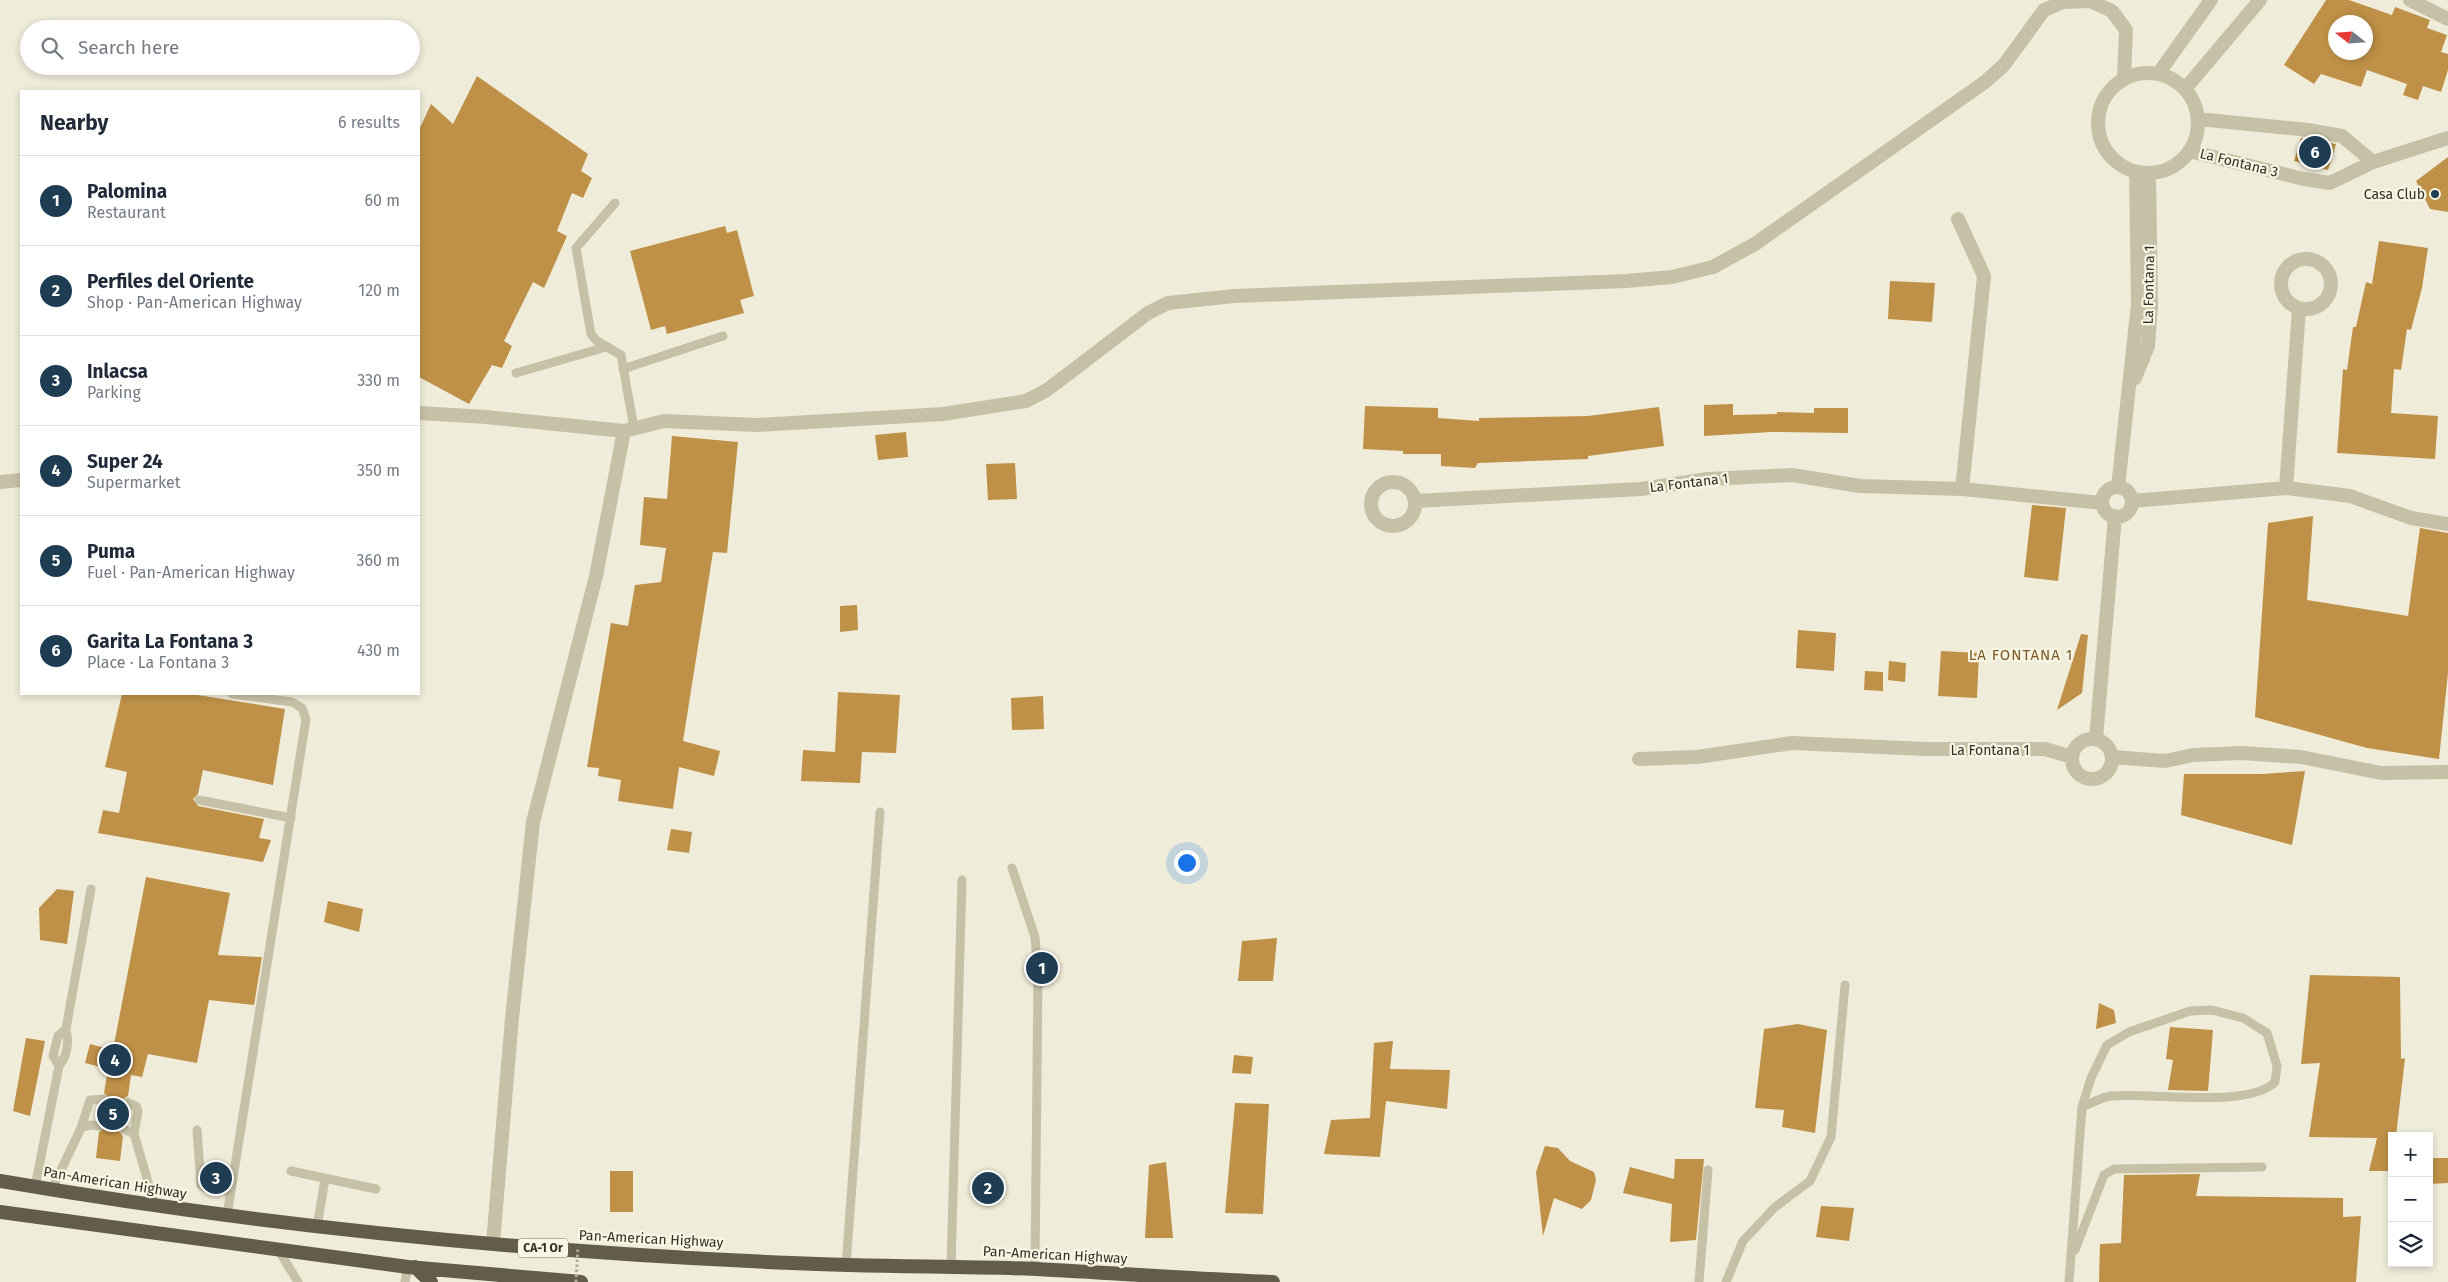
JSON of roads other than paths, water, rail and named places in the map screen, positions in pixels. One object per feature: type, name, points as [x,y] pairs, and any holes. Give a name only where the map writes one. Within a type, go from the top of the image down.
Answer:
[{"type":"highway","name":"Pan-American Highway","points":[[0,1181],[51,1191],[227,1216],[317,1227],[564,1250],[846,1265],[1035,1269],[1091,1277],[1274,1282]]},
{"type":"highway","name":"CA-1 Or","points":[[0,1212],[279,1251],[509,1279],[581,1282]]},
{"type":"highway","points":[[411,1267],[431,1282]]},
{"type":"street","points":[[2158,74],[2211,0]]},
{"type":"street","points":[[2185,89],[2260,0]]},
{"type":"street","points":[[2410,0],[2448,19]]},
{"type":"street","points":[[420,413],[629,430],[664,421],[757,425],[821,423],[943,414],[1026,401],[1047,390],[1148,313],[1168,303],[1234,296],[1672,278],[1713,267],[1755,244],[1985,82],[2004,65],[2044,10],[2063,2],[2090,1],[2112,11],[2126,30],[2124,79]]},
{"type":"street","points":[[2148,73],[2158,74],[2171,78],[2185,89],[2191,98],[2198,119],[2196,136],[2189,151],[2176,164],[2167,169],[2142,172],[2122,166],[2110,156],[2102,144],[2098,129],[2098,114],[2103,100],[2112,88],[2124,79],[2148,73]]},
{"type":"street","points":[[2198,119],[2308,130],[2342,136],[2373,162]]},
{"type":"street","name":"La Fontana 3","points":[[2189,151],[2304,180],[2330,182],[2373,162],[2448,138]]},
{"type":"street","name":"La Fontana 1","points":[[2118,487],[2138,304],[2142,172]]},
{"type":"street","points":[[1958,219],[1984,276],[1962,489]]},
{"type":"street","points":[[2286,488],[2299,309]]},
{"type":"street","points":[[494,1243],[512,1018],[532,822],[596,576],[629,430]]},
{"type":"street","name":"La Fontana 1","points":[[1415,501],[1641,489],[1752,476],[1792,475],[1860,486],[1903,489],[1962,489],[2102,503]]},
{"type":"street","points":[[0,482],[20,480]]},
{"type":"street","points":[[2118,487],[2129,493],[2132,501],[2127,512],[2115,516],[2106,512],[2102,503],[2106,492],[2118,487]]},
{"type":"street","points":[[2132,501],[2286,488],[2350,496],[2411,518],[2448,524]]},
{"type":"street","points":[[2096,738],[2115,516]]},
{"type":"street","points":[[2089,738],[2096,738],[2107,745],[2112,757],[2109,769],[2105,774],[2092,779],[2080,775],[2075,770],[2072,756],[2077,745],[2089,738]]},
{"type":"street","name":"La Fontana 1","points":[[1639,759],[1697,757],[1792,743],[1926,749],[2045,749],[2072,756]]},
{"type":"street","points":[[2112,757],[2165,761],[2193,755],[2241,753],[2301,758],[2381,773],[2448,772]]},
{"type":"lane","points":[[615,203],[576,248],[591,334],[606,347],[621,354],[629,430]]},
{"type":"lane","points":[[624,369],[723,336]]},
{"type":"lane","points":[[516,373],[606,347]]},
{"type":"lane","points":[[227,1216],[306,719],[302,708],[292,702],[240,695]]},
{"type":"lane","points":[[199,800],[291,818]]},
{"type":"lane","points":[[846,1265],[880,812]]},
{"type":"lane","points":[[1012,868],[1035,937],[1038,974],[1035,1269]]},
{"type":"lane","points":[[951,1266],[962,880]]},
{"type":"lane","points":[[36,1187],[59,1066],[64,1059],[69,1040],[66,1029],[91,889]]},
{"type":"lane","points":[[1726,1282],[1743,1241],[1776,1207],[1810,1182],[1831,1137],[1846,985]]},
{"type":"lane","points":[[2069,1282],[2082,1107],[2091,1078],[2108,1045],[2129,1032],[2190,1011],[2212,1010],[2243,1018],[2267,1033],[2277,1066],[2275,1082],[2260,1092],[2236,1097],[2109,1096],[2082,1107]]},
{"type":"lane","points":[[51,1191],[81,1128],[90,1100],[96,1097],[104,1099]]},
{"type":"lane","points":[[127,1102],[136,1106],[138,1111],[134,1134],[155,1206]]},
{"type":"lane","points":[[81,1128],[90,1125],[100,1126]]},
{"type":"lane","points":[[123,1129],[134,1134]]},
{"type":"lane","points":[[196,1130],[201,1185],[205,1188],[232,1191]]},
{"type":"lane","points":[[2071,1260],[2104,1175],[2114,1169],[2262,1167]]},
{"type":"lane","points":[[1699,1282],[1708,1170]]},
{"type":"lane","points":[[291,1171],[376,1189]]},
{"type":"lane","points":[[317,1227],[325,1179]]},
{"type":"lane","points":[[279,1251],[298,1282]]},
{"type":"lane","points":[[405,1282],[411,1267]]},
{"type":"place","name":"Garita La Fontana 3","points":[[2315,152]]},
{"type":"place","name":"Casa Club","points":[[2435,194]]},
{"type":"place","name":"Palomina","points":[[1042,968]]},
{"type":"place","name":"Super 24","points":[[115,1060]]},
{"type":"place","name":"Puma","points":[[113,1114]]},
{"type":"place","name":"Inlacsa","points":[[216,1178]]},
{"type":"place","name":"Perfiles del Oriente","points":[[988,1188]]},
{"type":"district","name":"LA FONTANA 1","points":[[2021,655]]}]
